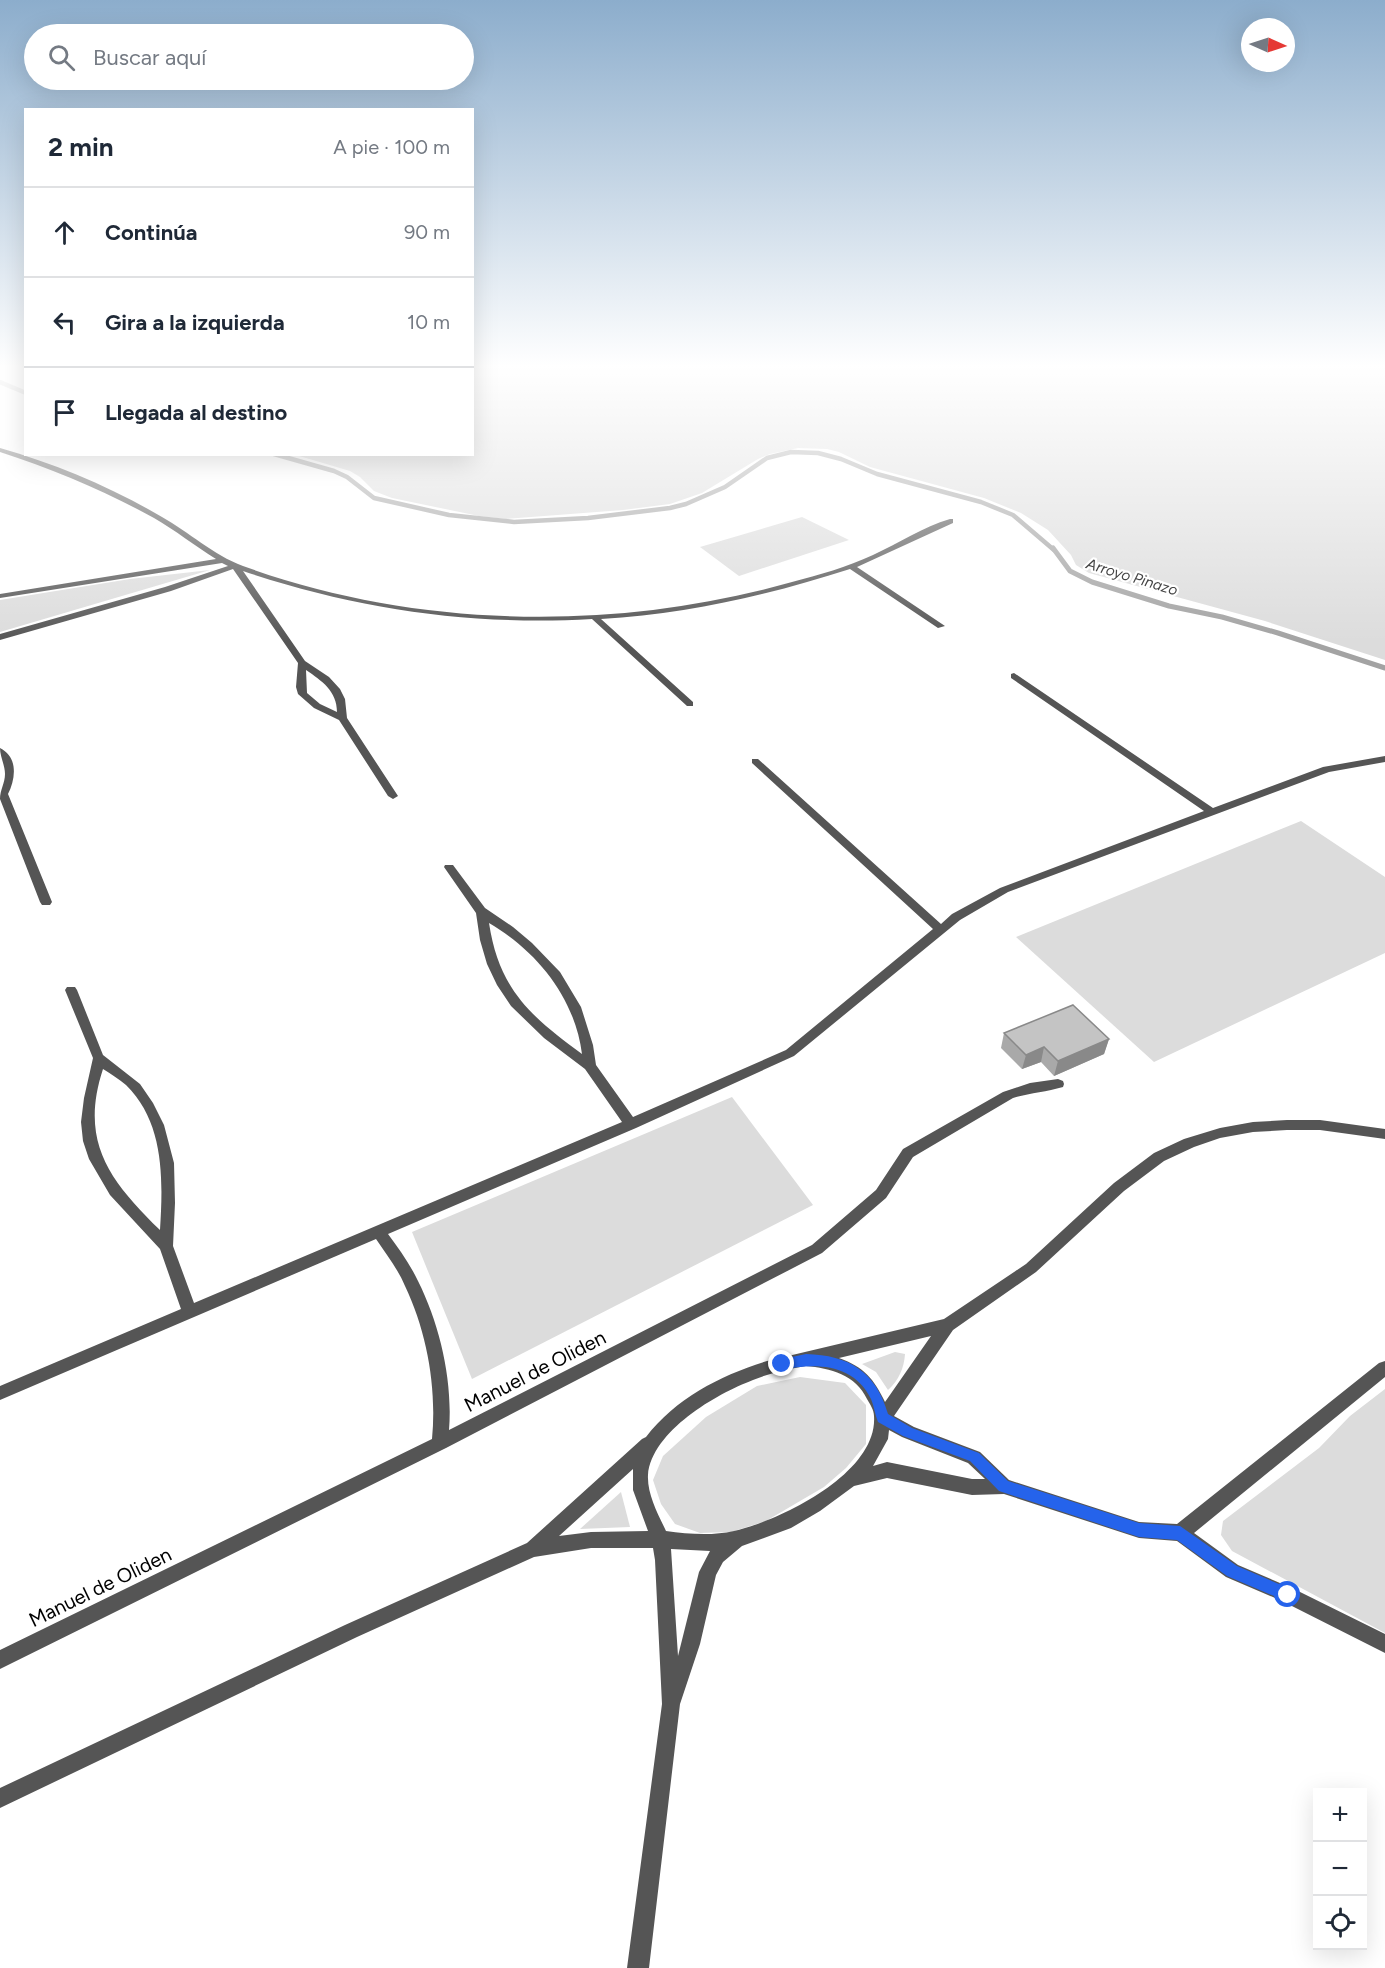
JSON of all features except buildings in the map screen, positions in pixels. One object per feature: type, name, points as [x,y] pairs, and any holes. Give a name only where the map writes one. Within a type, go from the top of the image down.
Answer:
[{"type":"street","points":[[23,458],[59,470],[115,495],[160,519],[235,566],[322,593],[385,607],[497,617],[593,616],[715,604],[784,588],[852,567],[895,549],[932,527],[950,521]]},
{"type":"street","points":[[0,596],[225,560]]},
{"type":"street","points":[[0,637],[157,592],[235,566]]},
{"type":"street","points":[[235,566],[302,663],[336,688],[342,699],[342,718]]},
{"type":"street","points":[[852,567],[941,626]]},
{"type":"street","points":[[593,616],[690,704]]},
{"type":"street","points":[[302,663],[300,687],[303,694],[317,706],[342,718],[393,796]]},
{"type":"street","points":[[1014,676],[1210,811]]},
{"type":"street","points":[[0,751],[11,769],[12,777],[2,794],[46,902]]},
{"type":"street","points":[[0,1393],[631,1124],[790,1053],[956,917],[1004,890],[1327,769],[1385,759]]},
{"type":"street","points":[[755,761],[941,930]]},
{"type":"street","points":[[449,867],[482,912],[525,942],[548,964],[566,987],[579,1012],[588,1039],[590,1066]]},
{"type":"street","points":[[482,912],[484,939],[493,970],[511,999],[534,1023],[590,1066],[631,1124]]},
{"type":"street","points":[[71,990],[99,1058],[134,1085],[149,1107],[163,1139],[169,1173],[166,1246],[189,1311]]},
{"type":"street","points":[[99,1058],[91,1093],[88,1123],[93,1154],[108,1184],[166,1246]]},
{"type":"street","name":"Manuel de Oliden","points":[[0,1660],[440,1443],[817,1249],[881,1194],[908,1153],[1008,1095],[1030,1088],[1058,1084]]},
{"type":"street","points":[[883,1418],[927,1351],[948,1325],[1032,1268],[1134,1175],[1191,1141],[1241,1130],[1279,1126],[1322,1126],[1385,1134]]},
{"type":"street","points":[[379,1231],[413,1285],[434,1350],[443,1426],[440,1443]]},
{"type":"street","points":[[533,1549],[683,1411],[708,1393],[743,1376],[948,1325]]},
{"type":"street","points":[[0,1798],[351,1631],[533,1549],[591,1540],[660,1539],[706,1544],[736,1540],[783,1524],[821,1504],[851,1479],[869,1459],[881,1435],[883,1418],[876,1396],[859,1375],[841,1365],[824,1360],[806,1359]]},
{"type":"street","points":[[1180,1533],[1385,1368]]},
{"type":"street","points":[[883,1418],[908,1432],[974,1457],[1004,1486]]},
{"type":"street","points":[[638,1968],[671,1704],[664,1560],[660,1539],[640,1481],[644,1457],[653,1440]]},
{"type":"street","points":[[851,1479],[887,1470],[972,1487],[1004,1486],[1139,1530],[1180,1533],[1232,1571],[1288,1595],[1385,1644]]},
{"type":"street","points":[[671,1704],[691,1644],[708,1572],[717,1556],[736,1540]]},
{"type":"shaded area","points":[[306,458],[761,458],[702,493],[670,504],[506,519],[479,516],[392,498],[374,491],[350,471]]},
{"type":"shaded area","points":[[851,458],[1385,458],[1385,660],[1265,621],[1089,573],[1076,565],[1071,555],[1048,530],[1021,513],[984,498],[870,467]]},
{"type":"shaded area","points":[[802,517],[849,540],[739,576],[700,547]]},
{"type":"shaded area","points":[[210,570],[0,632],[0,600],[130,579]]},
{"type":"shaded area","points":[[1301,821],[1385,877],[1385,953],[1154,1062],[1016,937]]},
{"type":"shaded area","points":[[732,1097],[813,1205],[472,1379],[412,1232]]},
{"type":"shaded area","points":[[895,1352],[905,1354],[898,1378],[888,1390],[876,1372],[862,1364]]},
{"type":"shaded area","points":[[800,1377],[845,1383],[866,1405],[866,1444],[846,1468],[824,1487],[766,1521],[731,1532],[700,1533],[675,1524],[661,1504],[653,1480],[663,1456],[706,1417],[757,1386]]},
{"type":"shaded area","points":[[1385,1389],[1385,1633],[1232,1551],[1221,1535],[1223,1521],[1319,1448],[1350,1416]]},
{"type":"shaded area","points":[[621,1492],[630,1527],[580,1529]]},
{"type":"waterway","name":"Arroyo Pinazo","points":[[288,458],[347,477],[374,498],[449,515],[514,522],[588,518],[686,504],[725,487],[768,458]]},
{"type":"waterway","name":"Arroyo Pinazo","points":[[837,458],[877,474],[981,502],[1013,515],[1054,550]]},
{"type":"waterway","name":"Arroyo Pinazo","points":[[1053,548],[1070,571],[1092,582],[1169,606],[1222,617],[1278,633],[1385,668]]},
{"type":"route","points":[[782,1364],[806,1359],[824,1360],[841,1365],[859,1375],[876,1396],[883,1418],[908,1432],[974,1457],[1004,1486],[1139,1530],[1180,1533],[1232,1571],[1288,1595]]}]
